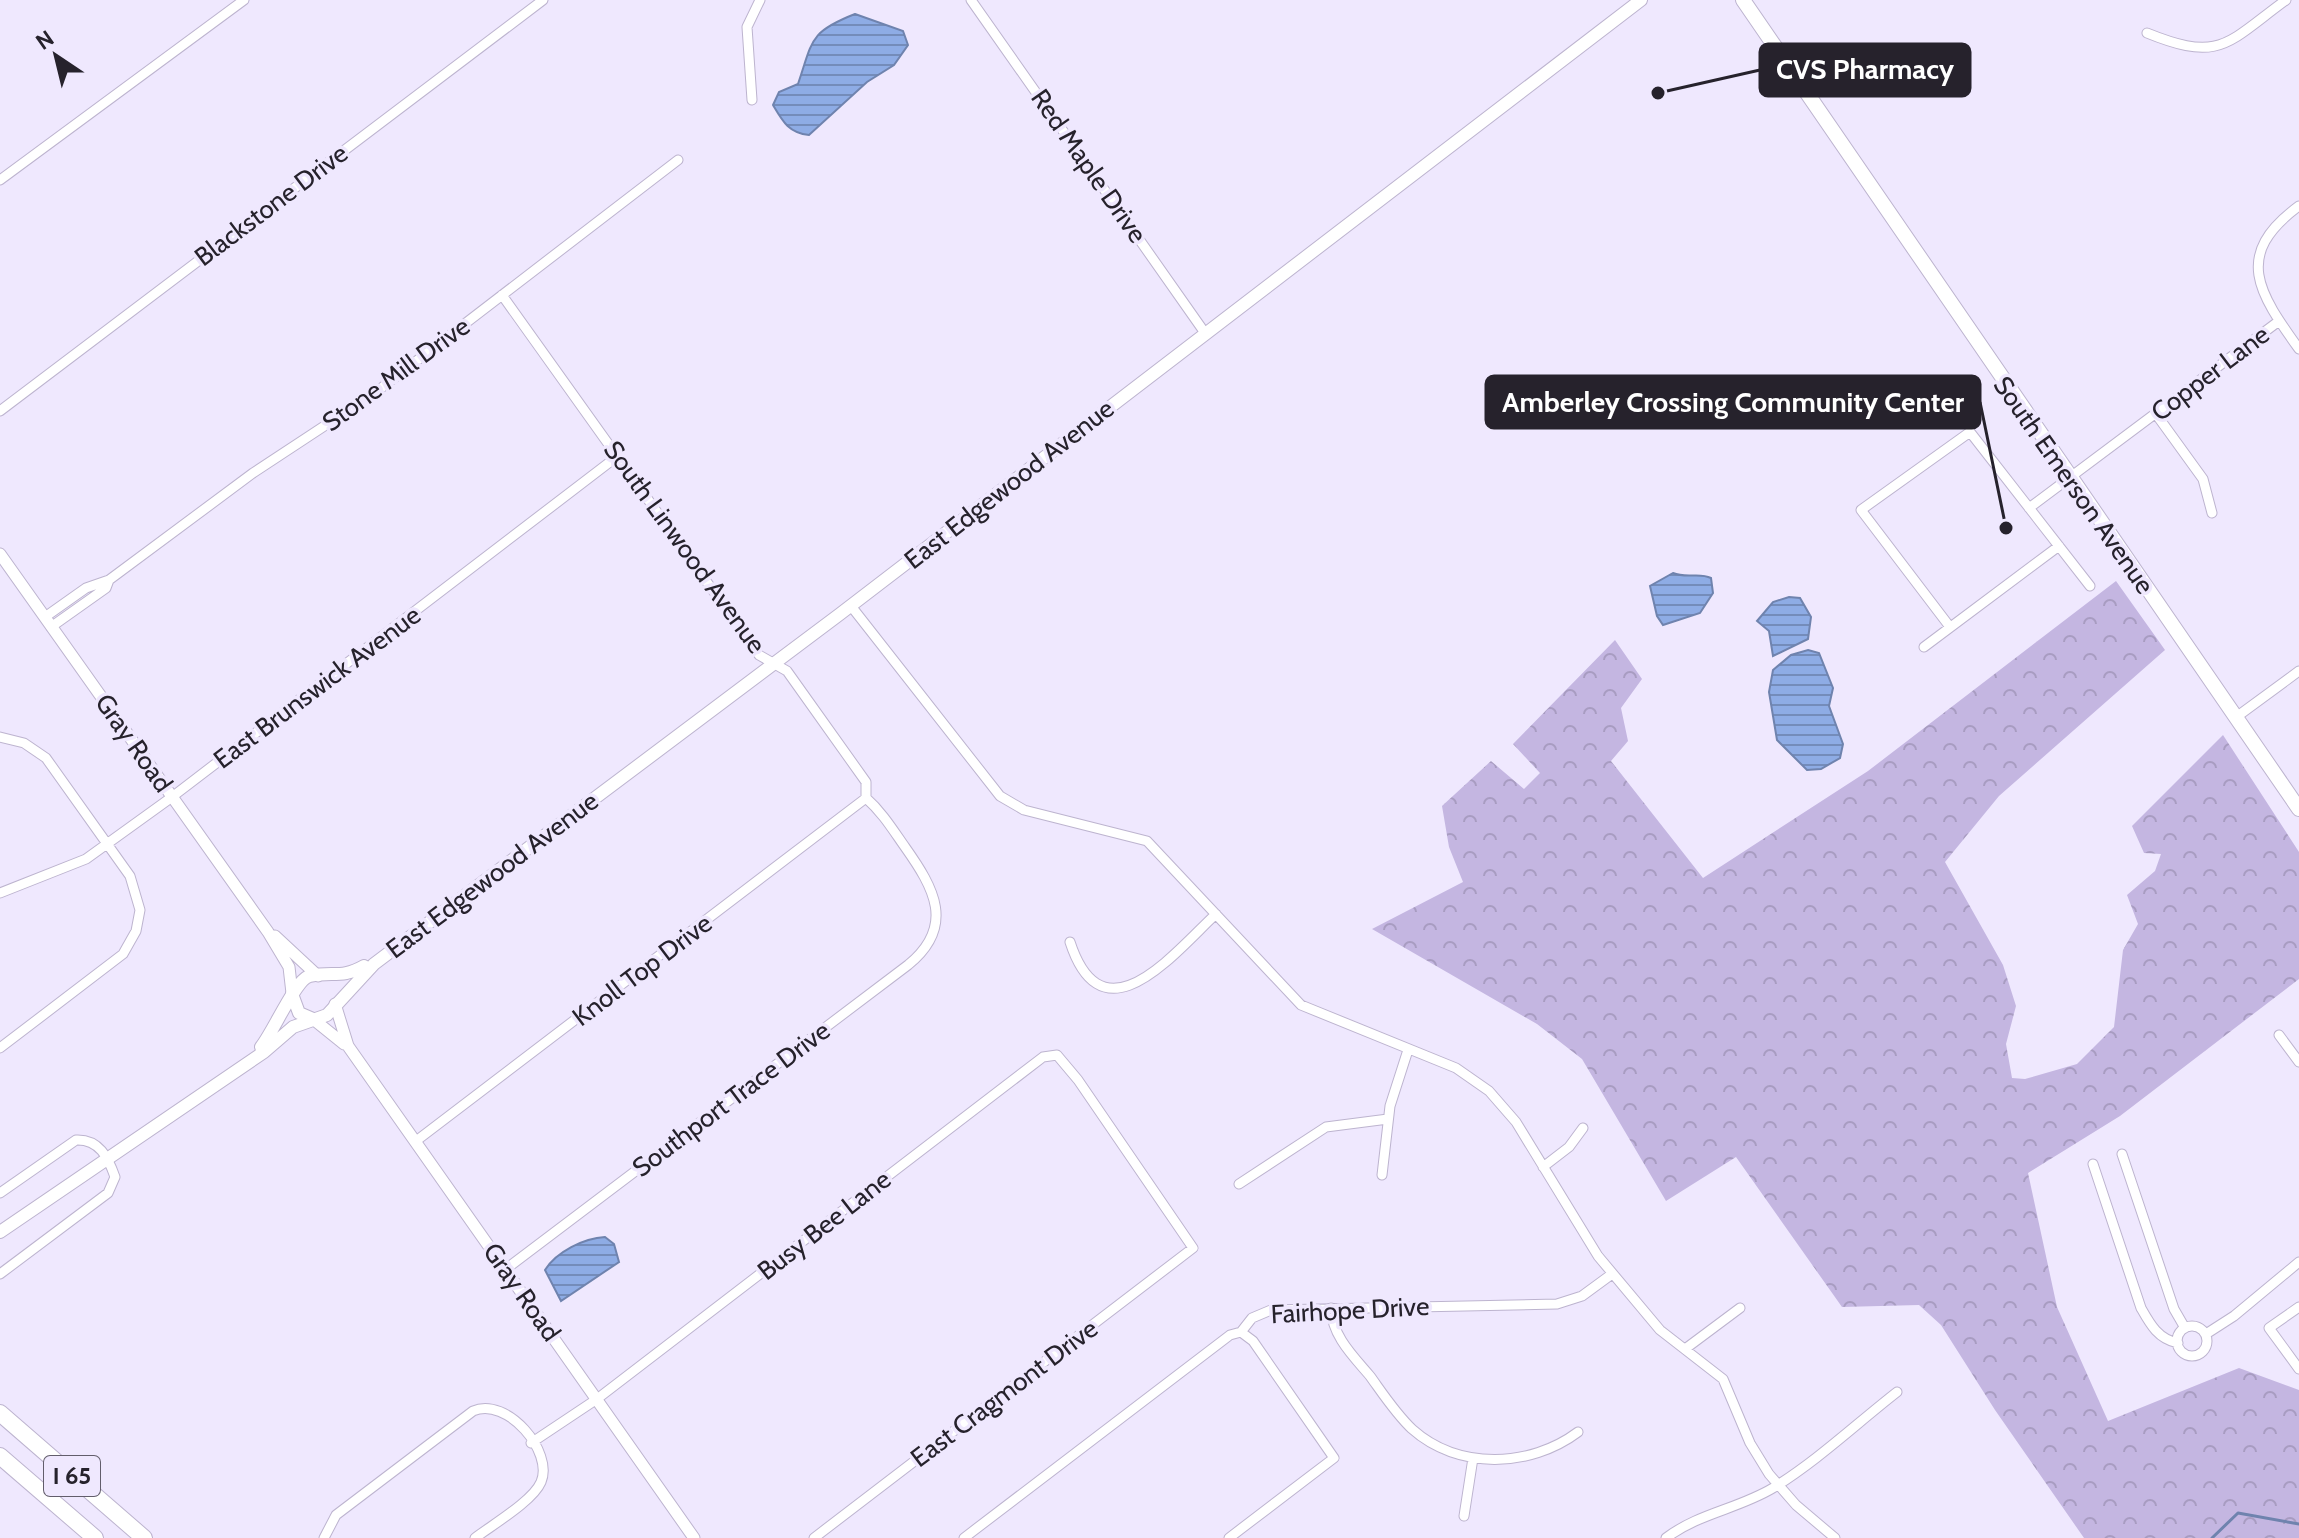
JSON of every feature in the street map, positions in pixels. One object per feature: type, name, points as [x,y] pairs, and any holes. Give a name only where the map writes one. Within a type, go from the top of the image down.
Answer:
[{"type":"highway","name":"I 65","points":[[0,1413],[144,1538]]},
{"type":"highway","name":"I 65","points":[[0,1456],[95,1538]]},
{"type":"main road","name":"East Edgewood Avenue","points":[[335,1004],[374,964],[851,606],[1641,0]]},
{"type":"main road","name":"South Emerson Avenue","points":[[1743,0],[2068,478],[2299,809]]},
{"type":"main road","name":"East Edgewood Avenue","points":[[318,976],[343,976],[374,964]]},
{"type":"main road","points":[[0,1232],[256,1057],[293,1027],[327,1015],[335,1004],[331,983],[318,976],[303,978],[256,1057]]},
{"type":"main road","points":[[292,993],[299,1013],[313,1019]]},
{"type":"street","points":[[0,180],[244,0]]},
{"type":"street","name":"Blackstone Drive","points":[[0,411],[543,0]]},
{"type":"street","points":[[752,100],[747,27],[760,0]]},
{"type":"street","name":"Red Maple Drive","points":[[971,0],[1205,333]]},
{"type":"street","points":[[2147,33],[2188,49],[2210,48],[2231,40],[2286,0]]},
{"type":"street","name":"Stone Mill Drive","points":[[48,622],[86,588],[109,580],[253,473],[360,404],[678,160]]},
{"type":"street","name":"Copper Lane","points":[[2029,508],[2279,321],[2261,293],[2257,263],[2273,227],[2299,206]]},
{"type":"street","name":"South Linwood Avenue","points":[[502,295],[759,655],[787,671],[866,782],[866,798],[878,809],[925,875],[934,893],[936,915]]},
{"type":"street","points":[[2279,321],[2299,349]]},
{"type":"street","points":[[2156,414],[2203,479],[2212,513]]},
{"type":"street","points":[[1950,627],[1861,510],[1970,432],[2090,586]]},
{"type":"street","name":"East Brunswick Avenue","points":[[0,893],[71,867],[172,797],[619,455]]},
{"type":"street","points":[[1924,647],[2059,546]]},
{"type":"street","name":"Gray Road","points":[[0,554],[268,932],[289,967],[292,993]]},
{"type":"street","points":[[851,606],[1000,796],[1024,810],[1147,841],[1301,1005],[1456,1068],[1489,1091],[1514,1118],[1591,1247],[1660,1330],[1725,1381],[1754,1451],[1777,1485],[1835,1538]]},
{"type":"street","points":[[2235,718],[2299,671]]},
{"type":"street","points":[[0,737],[24,743],[46,758],[128,873],[137,892],[140,914],[133,939],[117,960],[0,1048]]},
{"type":"street","name":"Knoll Top Drive","points":[[416,1141],[866,798]]},
{"type":"street","points":[[1070,942],[1078,966],[1098,986],[1123,990],[1143,982],[1216,914]]},
{"type":"street","name":"Southport Trace Drive","points":[[506,1269],[908,965],[929,943],[936,915]]},
{"type":"street","name":"Gray Road","points":[[268,932],[318,976]]},
{"type":"street","name":"Gray Road","points":[[335,1004],[348,1046]]},
{"type":"street","name":"Gray Road","points":[[313,1019],[348,1046],[694,1538]]},
{"type":"street","points":[[2279,1035],[2299,1062]]},
{"type":"street","points":[[1382,1175],[1388,1119],[1408,1050]]},
{"type":"street","name":"Busy Bee Lane","points":[[531,1443],[597,1399],[1052,1054],[1078,1080],[1193,1248]]},
{"type":"street","points":[[1239,1184],[1326,1127],[1388,1119]]},
{"type":"street","points":[[1543,1167],[1569,1147],[1583,1128]]},
{"type":"street","points":[[0,1193],[76,1140],[91,1141],[107,1157],[115,1179],[108,1193],[0,1274]]},
{"type":"street","points":[[2122,1154],[2174,1309],[2185,1328]]},
{"type":"street","points":[[2093,1164],[2141,1308],[2153,1329],[2163,1338],[2178,1343],[2185,1354],[2199,1354],[2207,1343],[2206,1334],[2199,1328],[2185,1328]]},
{"type":"street","name":"East Cragmont Drive","points":[[814,1538],[1193,1248]]},
{"type":"street","points":[[2206,1334],[2234,1316],[2299,1262]]},
{"type":"street","name":"Fairhope Drive","points":[[964,1538],[1230,1335],[1241,1332],[1252,1318],[1264,1312],[1557,1304],[1582,1296],[1612,1274]]},
{"type":"street","points":[[2299,1307],[2269,1328],[2299,1369]]},
{"type":"street","points":[[1331,1308],[1339,1337],[1404,1421],[1432,1444],[1473,1458],[1509,1458],[1544,1450],[1578,1432]]},
{"type":"street","points":[[1685,1349],[1740,1308]]},
{"type":"street","points":[[2178,1343],[2185,1328]]},
{"type":"street","points":[[1229,1538],[1334,1458],[1253,1341],[1241,1332]]},
{"type":"street","points":[[1666,1538],[1704,1515],[1756,1497],[1777,1485],[1897,1392]]},
{"type":"street","points":[[324,1538],[336,1515],[473,1411],[490,1407],[507,1412],[543,1464],[537,1490],[475,1538]]},
{"type":"street","points":[[1464,1516],[1473,1458]]},
{"type":"green space","points":[[2116,581],[2165,650],[1999,796],[1945,862],[2003,965],[2016,1006],[2006,1044],[2012,1078],[2025,1079],[2077,1064],[2114,1027],[2123,950],[2138,924],[2127,895],[2155,871],[2161,854],[2144,853],[2132,826],[2223,735],[2299,852],[2299,979],[2120,1116],[2028,1173],[2057,1307],[2108,1421],[2239,1368],[2299,1390],[2299,1538],[2084,1538],[1995,1410],[1941,1325],[1919,1305],[1842,1307],[1736,1157],[1666,1201],[1582,1059],[1537,1024],[1372,929],[1463,882],[1449,847],[1442,806],[1491,761],[1524,789],[1540,773],[1513,744],[1615,640],[1642,679],[1621,708],[1628,741],[1611,761],[1703,878],[1868,771]]},
{"type":"water","points":[[855,14],[903,31],[908,45],[894,65],[867,82],[809,135],[796,132],[773,105],[779,92],[798,84],[810,47],[821,32]]},
{"type":"water","points":[[1673,573],[1711,578],[1713,593],[1700,613],[1663,625],[1657,616],[1650,586]]},
{"type":"water","points":[[1789,597],[1800,598],[1811,617],[1808,639],[1773,656],[1769,631],[1757,621],[1773,602]]},
{"type":"water","points":[[1808,650],[1819,653],[1833,688],[1829,706],[1843,744],[1840,758],[1821,769],[1807,770],[1777,740],[1769,692],[1773,670],[1791,655]]},
{"type":"water","points":[[605,1237],[614,1244],[619,1262],[561,1301],[545,1270],[556,1257],[571,1247]]},
{"type":"waterway","points":[[2212,1538],[2238,1513],[2299,1524]]},
{"type":"place","name":"CVS Pharmacy","points":[[1658,93]]},
{"type":"place","name":"Amberley Crossing Community Center","points":[[2006,528]]}]
